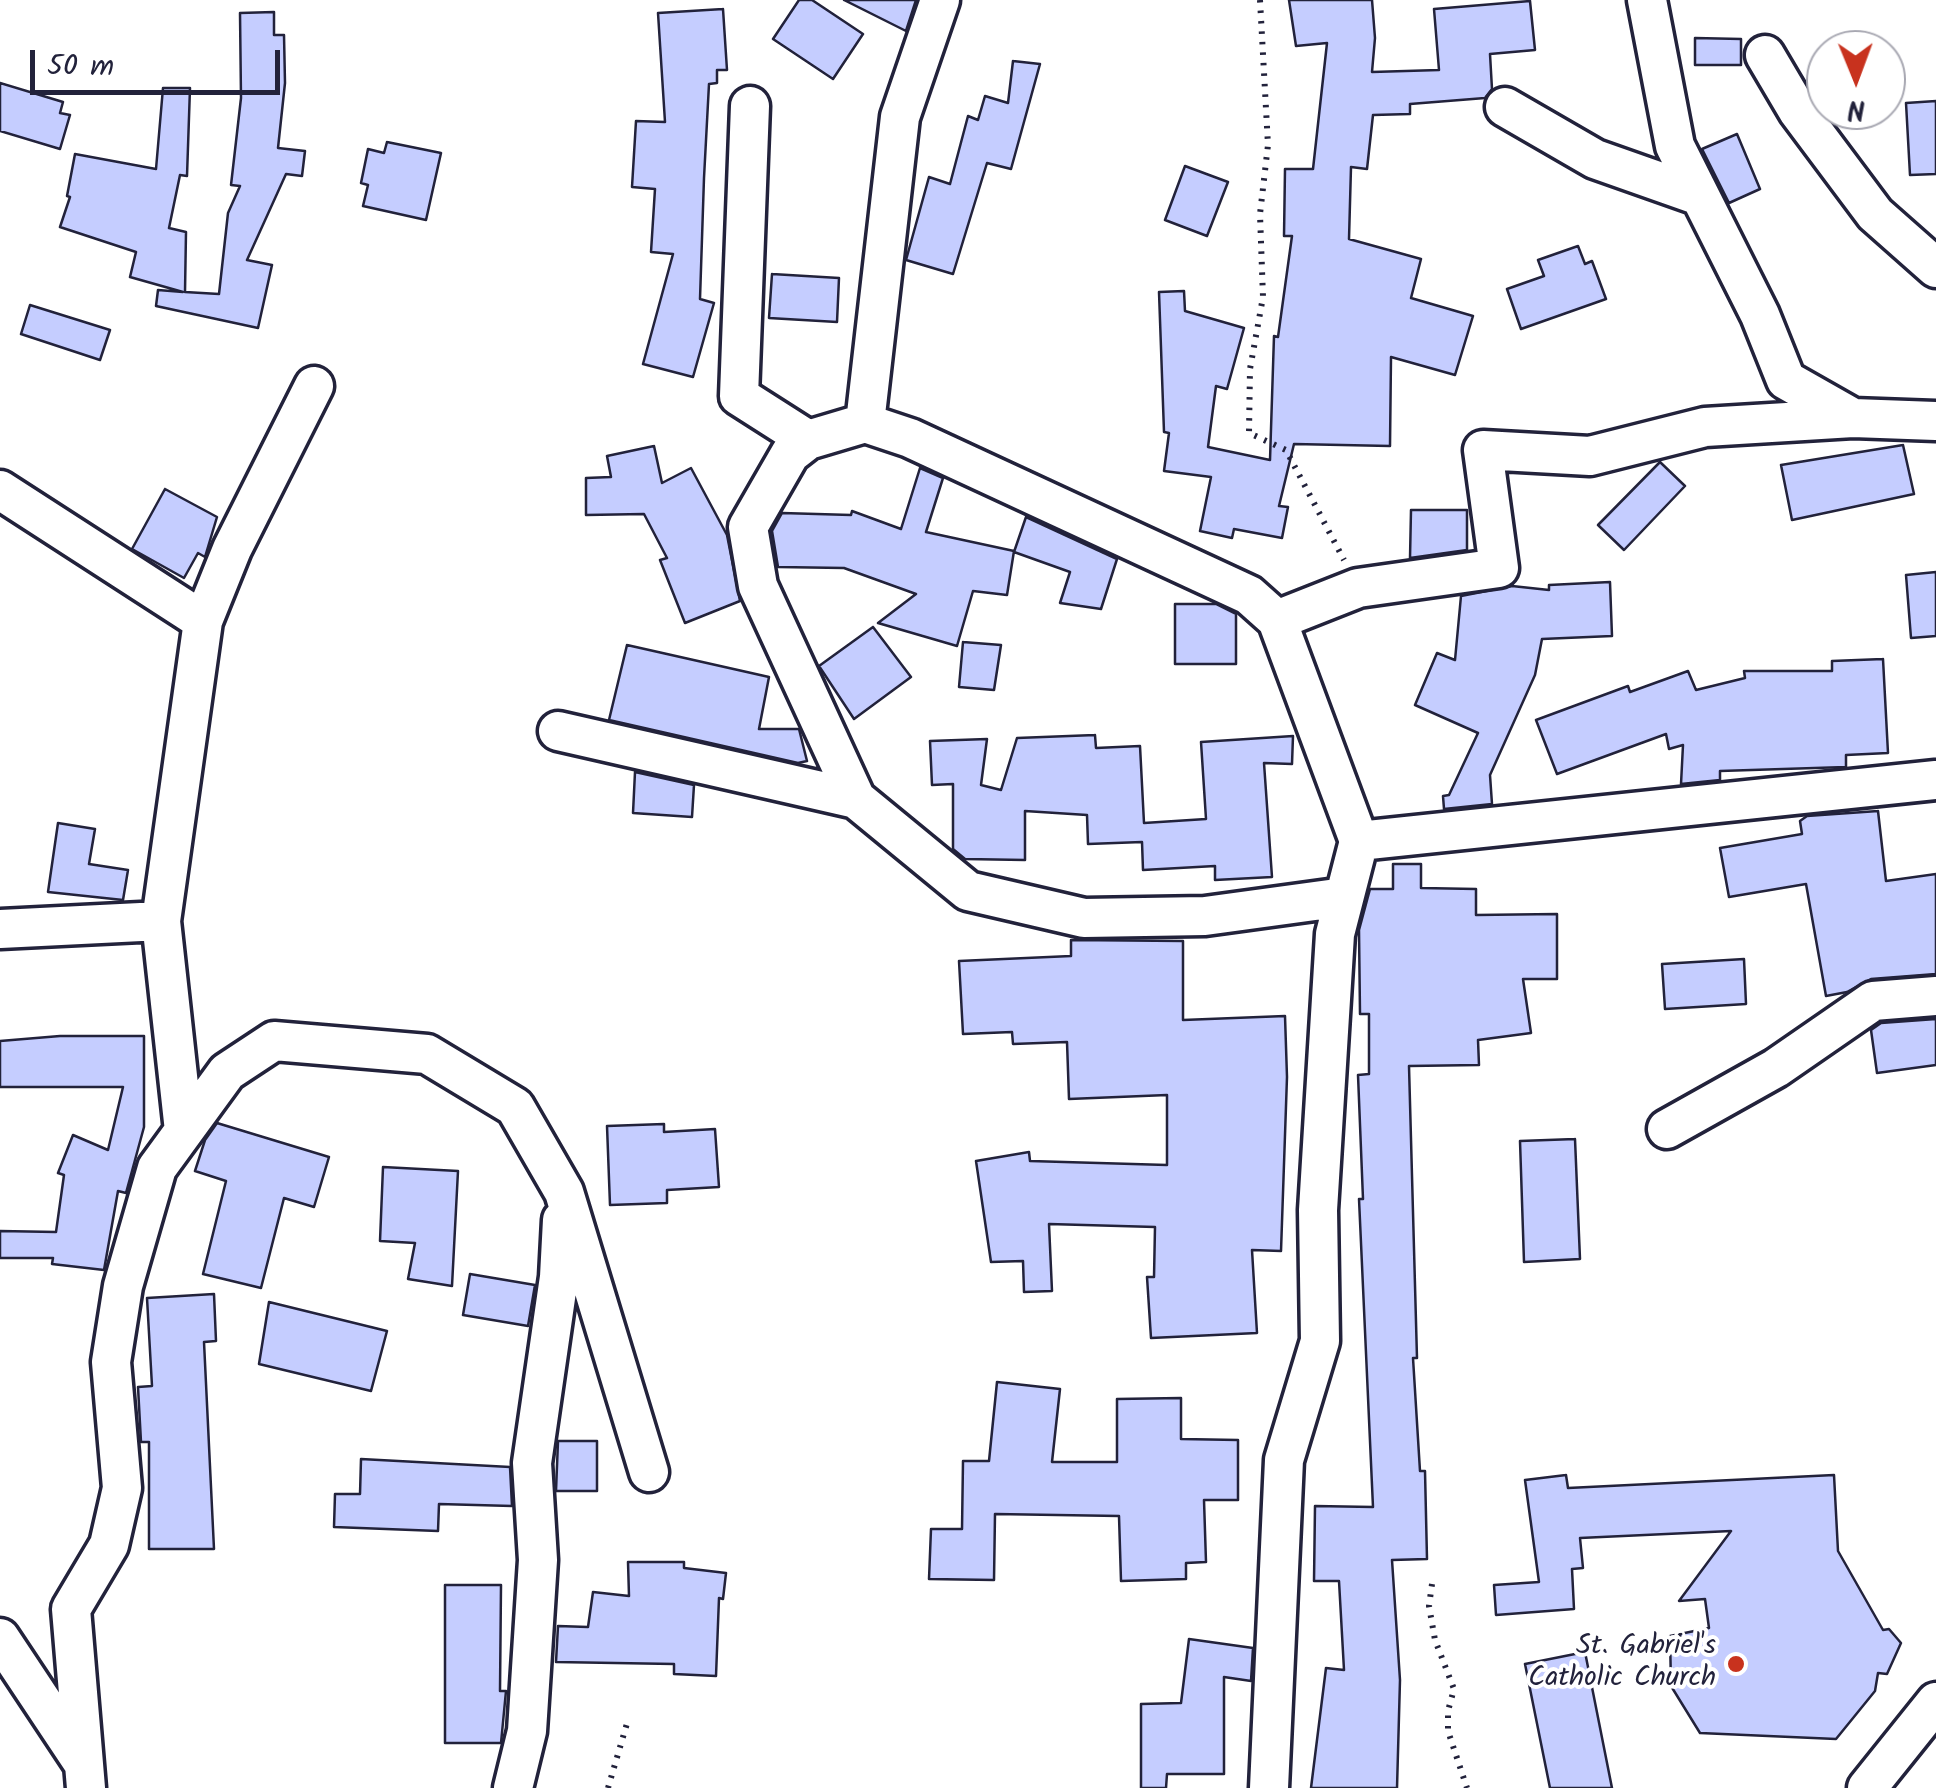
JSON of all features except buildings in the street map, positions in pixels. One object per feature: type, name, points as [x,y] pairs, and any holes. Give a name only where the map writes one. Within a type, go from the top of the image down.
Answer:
[{"type":"street","points":[[865,423],[900,117],[940,0]]},
{"type":"street","points":[[1647,0],[1675,146],[1760,315],[1786,380],[1853,418]]},
{"type":"street","points":[[1765,55],[1798,111],[1875,214],[1936,268]]},
{"type":"street","points":[[750,106],[740,396],[808,440]]},
{"type":"street","points":[[1505,107],[1595,159],[1700,196]]},
{"type":"street","points":[[184,1131],[161,921],[203,620],[232,548],[314,386]]},
{"type":"street","points":[[1277,620],[1358,588],[1498,568],[1483,450],[1590,456],[1705,427],[1853,418],[1936,421]]},
{"type":"street","points":[[1269,1788],[1284,1460],[1320,1341],[1318,1210],[1335,934],[1359,840],[1277,620],[1249,595],[1020,487],[865,423],[808,440],[790,454],[748,527],[758,586],[856,799],[968,891],[1084,918],[1205,916],[1344,898]]},
{"type":"street","points":[[0,490],[203,620]]},
{"type":"street","points":[[558,732],[856,799]]},
{"type":"street","points":[[1359,840],[1936,780]]},
{"type":"street","points":[[0,929],[161,921]]},
{"type":"street","points":[[1667,1128],[1776,1068],[1873,1001],[1936,996]]},
{"type":"street","points":[[85,1777],[72,1609],[110,1545],[122,1488],[110,1362],[123,1286],[157,1168],[226,1072],[274,1042],[427,1054],[515,1107],[564,1192],[649,1472]]},
{"type":"street","points":[[513,1788],[527,1731],[538,1560],[532,1463],[559,1277],[564,1192]]},
{"type":"street","points":[[0,1638],[85,1777]]},
{"type":"street","points":[[1867,1788],[1936,1702]]},
{"type":"path","points":[[1260,0],[1268,145],[1260,214],[1263,297],[1250,369],[1249,433],[1286,450],[1358,588]]},
{"type":"path","points":[[1432,1584],[1429,1606],[1435,1640],[1454,1688],[1448,1731],[1468,1788]]},
{"type":"path","points":[[608,1788],[628,1720]]},
{"type":"place","name":"St. Gabriel's Catholic Church","points":[[1736,1664]]}]
